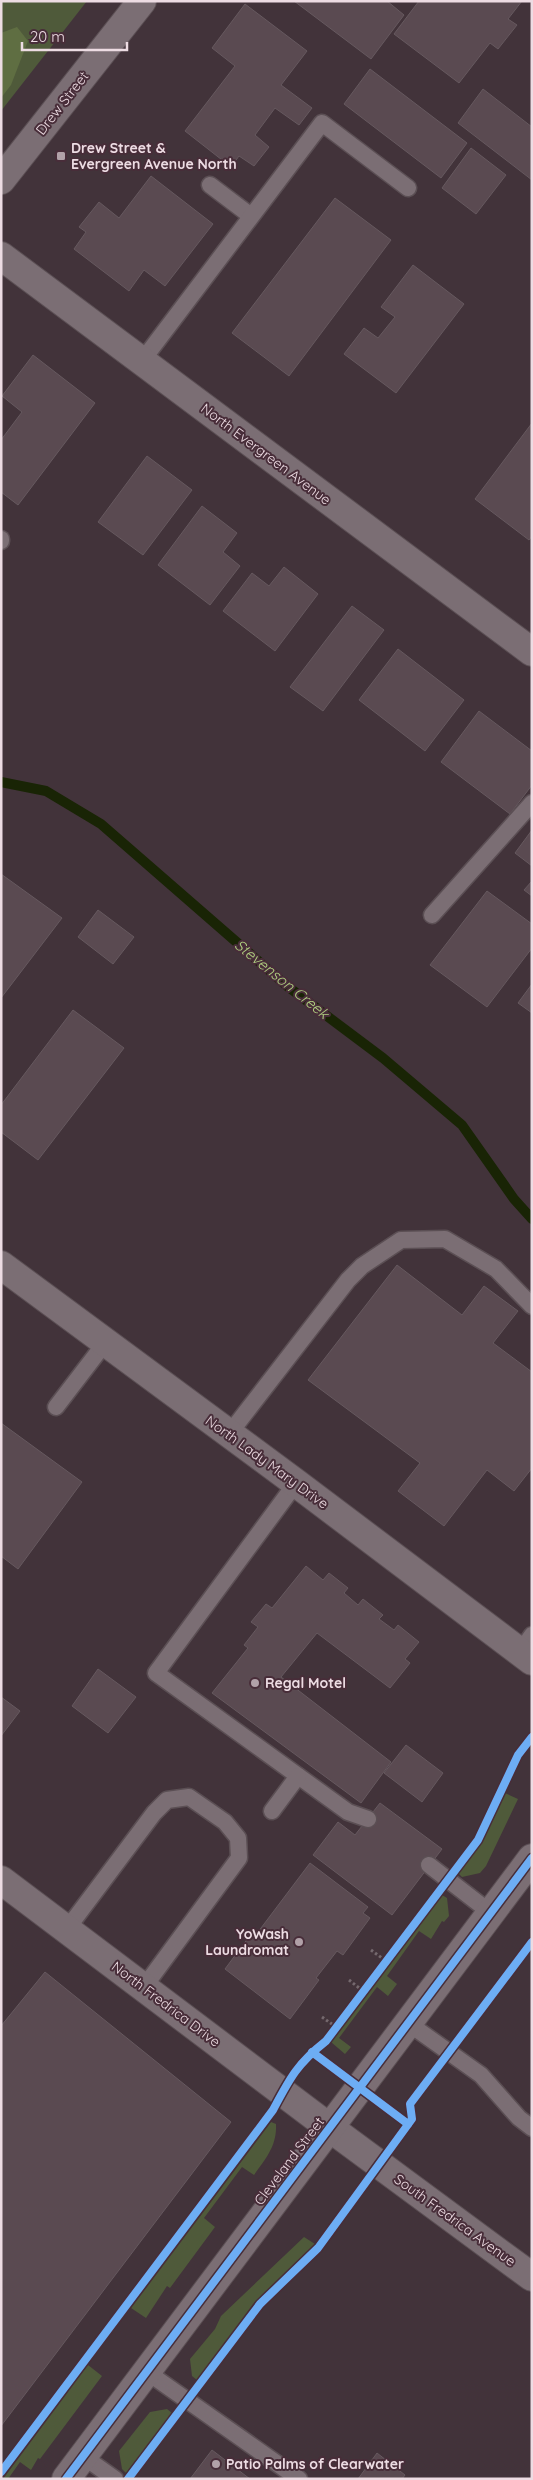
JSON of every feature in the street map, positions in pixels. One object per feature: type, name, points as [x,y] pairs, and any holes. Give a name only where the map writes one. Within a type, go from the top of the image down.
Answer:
[{"type":"street","name":"Drew Street","points":[[1,180],[142,1]]},
{"type":"street","name":"North Evergreen Avenue","points":[[1,256],[532,652]]},
{"type":"street","name":"North Lady Mary Drive","points":[[1,1265],[296,1483],[528,1649]]},
{"type":"street","name":"Cleveland Street","points":[[66,2479],[532,1858]]},
{"type":"street","name":"North Fredrica Drive","points":[[1,1880],[330,2128]]},
{"type":"street","name":"South Fredrica Avenue","points":[[330,2128],[532,2277]]},
{"type":"lane","points":[[142,361],[322,124],[408,188]]},
{"type":"lane","points":[[210,185],[251,216]]},
{"type":"lane","points":[[432,915],[532,803]]},
{"type":"lane","points":[[229,1434],[348,1280],[362,1266],[401,1240],[445,1239],[496,1270],[532,1306]]},
{"type":"lane","points":[[56,1408],[105,1343]]},
{"type":"lane","points":[[296,1483],[156,1673],[348,1812],[368,1820]]},
{"type":"lane","points":[[272,1811],[298,1776]]},
{"type":"lane","points":[[67,1929],[154,1813],[166,1800],[189,1797],[206,1807],[225,1822],[238,1838],[239,1858],[144,1987]]},
{"type":"lane","points":[[429,1865],[490,1913]]},
{"type":"lane","points":[[408,2023],[480,2075],[519,2118],[532,2128]]},
{"type":"lane","points":[[147,2372],[299,2479]]},
{"type":"lane","points":[[84,2456],[115,2479]]},
{"type":"path","points":[[371,1950],[386,1961]]},
{"type":"path","points":[[380,1968],[392,1953]]},
{"type":"path","points":[[349,1980],[363,1991]]},
{"type":"path","points":[[358,1998],[369,1984]]},
{"type":"path","points":[[322,2017],[333,2031],[341,2020]]},
{"type":"green space","points":[[1,1],[87,1],[1,111]]},
{"type":"green space","points":[[17,27],[28,41],[11,85],[1,98],[1,33]]},
{"type":"green space","points":[[505,1793],[518,1799],[486,1866],[480,1873],[462,1877],[458,1873],[482,1841]]},
{"type":"green space","points":[[442,1895],[447,1898],[449,1916],[444,1922],[442,1921],[431,1939],[419,1931],[387,1976],[397,1984],[388,1996],[377,1987],[339,2038],[351,2047],[345,2054],[331,2042]]},
{"type":"green space","points":[[271,2122],[276,2124],[275,2139],[266,2157],[254,2175],[242,2167],[204,2218],[215,2227],[170,2288],[167,2286],[146,2318],[131,2308]]},
{"type":"green space","points":[[304,2237],[315,2244],[254,2303],[197,2380],[192,2376],[190,2359],[215,2329],[221,2316]]},
{"type":"green space","points":[[88,2365],[102,2376],[40,2459],[38,2458],[31,2470],[20,2462],[8,2479],[3,2479]]},
{"type":"green space","points":[[167,2409],[172,2413],[126,2473],[122,2469],[119,2451],[150,2412]]},
{"type":"building","points":[[294,1],[387,1],[404,15],[371,59]]},
{"type":"building","points":[[419,1],[522,1],[508,19],[517,25],[498,49],[490,43],[459,83],[394,34]]},
{"type":"building","points":[[245,4],[307,51],[281,85],[312,108],[299,125],[275,108],[255,135],[269,147],[254,166],[239,156],[231,167],[185,131],[235,66],[212,48]]},
{"type":"building","points":[[370,69],[467,143],[441,178],[344,104]]},
{"type":"building","points":[[483,89],[532,127],[532,180],[458,123]]},
{"type":"building","points":[[471,148],[506,175],[476,214],[442,188]]},
{"type":"building","points":[[151,176],[213,224],[165,286],[144,270],[129,291],[74,249],[86,232],[79,227],[99,202],[119,218]]},
{"type":"building","points":[[335,198],[391,240],[289,376],[232,333]]},
{"type":"building","points":[[413,265],[464,304],[396,393],[344,354],[364,328],[378,338],[395,317],[381,307]]},
{"type":"building","points":[[33,355],[95,403],[18,505],[1,492],[1,440],[22,412],[2,396]]},
{"type":"building","points":[[532,423],[532,536],[529,540],[475,499]]},
{"type":"building","points":[[147,456],[192,490],[143,555],[98,522]]},
{"type":"building","points":[[202,506],[237,533],[223,552],[240,566],[210,605],[158,565]]},
{"type":"building","points":[[284,567],[318,594],[275,651],[223,611],[252,573],[269,586]]},
{"type":"building","points":[[352,606],[384,630],[323,711],[290,687]]},
{"type":"building","points":[[398,649],[464,700],[425,751],[359,700]]},
{"type":"building","points":[[479,711],[532,751],[532,785],[510,814],[441,762]]},
{"type":"building","points":[[532,830],[532,866],[515,853]]},
{"type":"building","points":[[1,874],[62,918],[1,998]]},
{"type":"building","points":[[532,881],[532,896],[524,890]]},
{"type":"building","points":[[487,891],[532,924],[532,948],[487,1007],[430,965]]},
{"type":"building","points":[[98,910],[134,937],[113,964],[78,937]]},
{"type":"building","points":[[532,984],[532,1013],[518,1003]]},
{"type":"building","points":[[73,1010],[124,1048],[38,1160],[1,1132],[1,1105]]},
{"type":"building","points":[[397,1265],[462,1315],[484,1286],[518,1311],[493,1343],[532,1372],[532,1468],[514,1491],[487,1470],[444,1526],[398,1491],[420,1463],[308,1380]]},
{"type":"building","points":[[1,1423],[82,1482],[18,1569],[1,1556]]},
{"type":"building","name":"Regal Motel","points":[[306,1566],[323,1580],[329,1573],[348,1588],[344,1593],[358,1605],[363,1599],[383,1615],[379,1619],[394,1630],[398,1625],[419,1642],[405,1659],[410,1663],[390,1688],[317,1633],[281,1677],[391,1762],[361,1803],[212,1693],[248,1648],[244,1645],[258,1627],[251,1622],[266,1604],[272,1608]]},
{"type":"building","points":[[98,1669],[136,1697],[108,1733],[72,1706]]},
{"type":"building","points":[[1,1697],[20,1711],[1,1736]]},
{"type":"building","points":[[406,1745],[443,1773],[422,1802],[384,1773]]},
{"type":"building","points":[[380,1803],[442,1849],[392,1915],[313,1855],[338,1822],[355,1835]]},
{"type":"building","name":"YoWash Laundromat","points":[[310,1863],[368,1907],[363,1913],[370,1918],[343,1955],[337,1951],[316,1978],[319,1980],[290,2019],[225,1969],[254,1930],[258,1932]]},
{"type":"building","points":[[45,1972],[231,2122],[1,2426],[1,2026]]},
{"type":"building","name":"Patio Palms of Clearwater","points":[[212,2450],[250,2479],[190,2479]]},
{"type":"building","name":"Patio Palms of Clearwater","points":[[377,2453],[405,2475],[402,2479],[358,2479]]},
{"type":"waterway","name":"Stevenson Creek","points":[[1,782],[46,791],[101,824],[287,986],[383,1058],[462,1125],[514,1199],[532,1219]]},
{"type":"cycle path","points":[[1,2472],[273,2110],[295,2072],[326,2041],[478,1840],[518,1755],[532,1737]]},
{"type":"cycle path","points":[[66,2479],[532,1858]]},
{"type":"cycle path","points":[[128,2479],[260,2304],[318,2248],[412,2119],[410,2104],[532,1942]]},
{"type":"cycle path","points":[[312,2052],[408,2124]]},
{"type":"place","name":"Drew Street & Evergreen Avenue North","points":[[61,156]]},
{"type":"place","name":"Regal Motel","points":[[255,1683]]},
{"type":"place","name":"YoWash Laundromat","points":[[299,1942]]},
{"type":"place","name":"Patio Palms of Clearwater","points":[[216,2464]]}]
